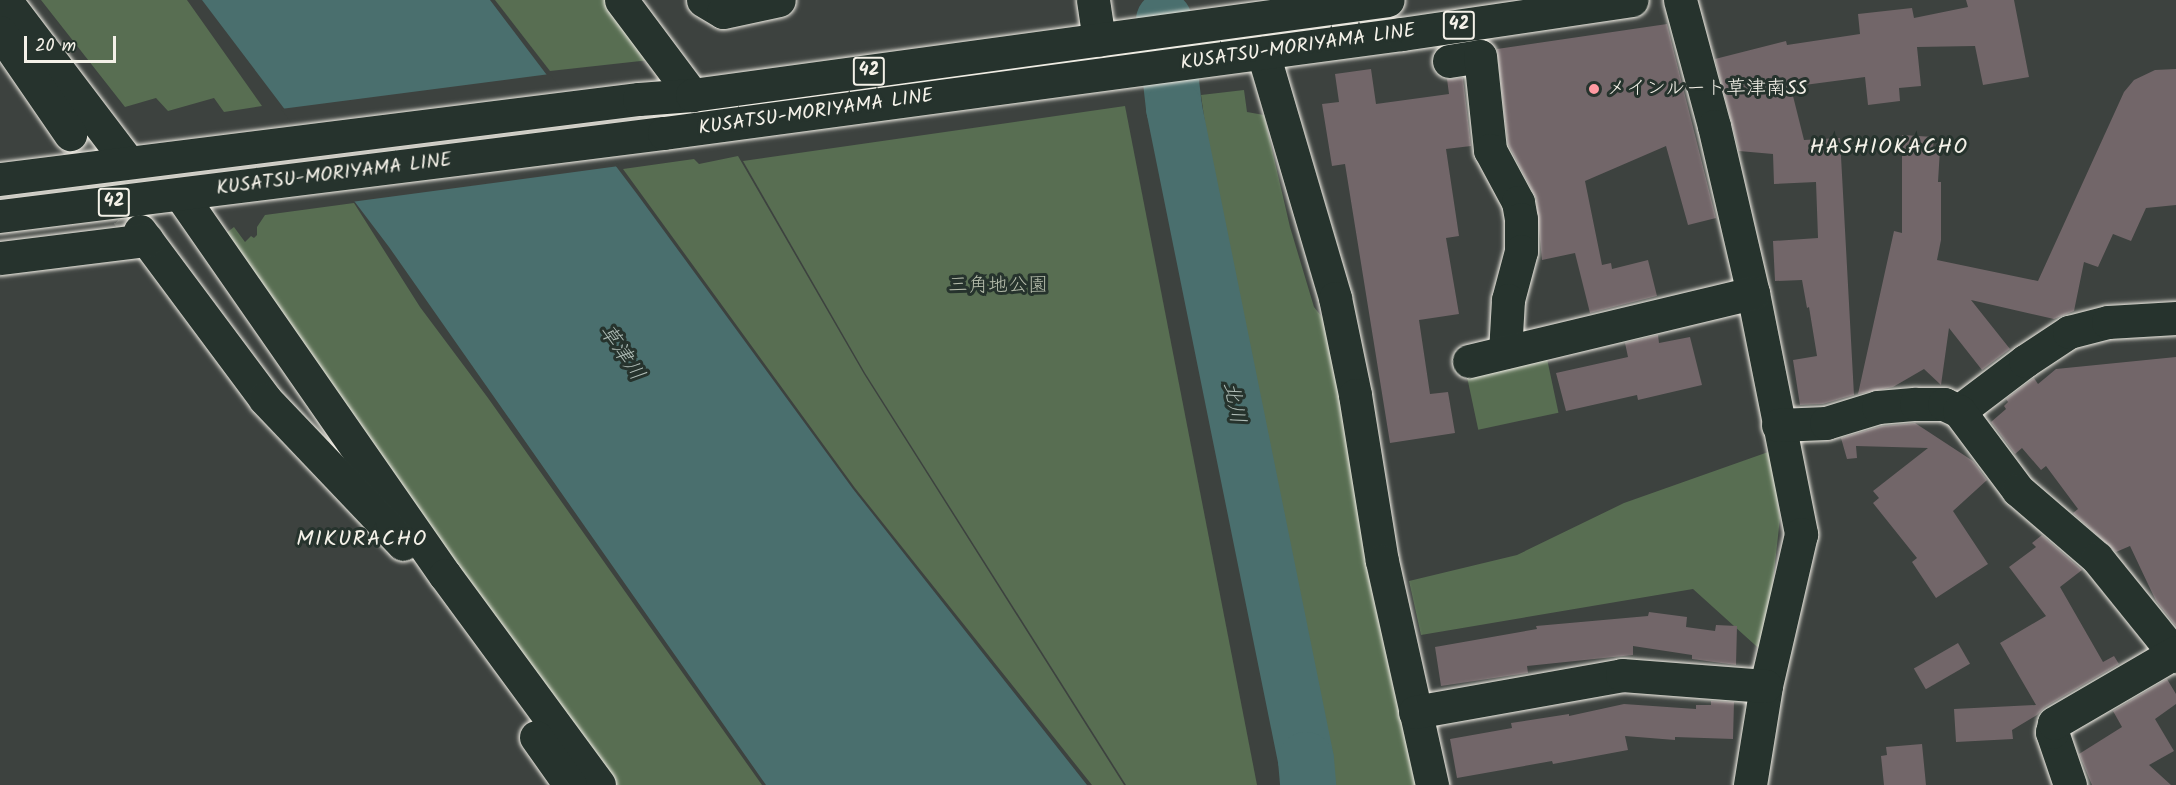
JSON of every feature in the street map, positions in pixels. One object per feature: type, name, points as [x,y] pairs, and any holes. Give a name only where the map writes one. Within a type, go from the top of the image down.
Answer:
[{"type":"street","points":[[5,0],[138,161]]},
{"type":"street","points":[[26,0],[138,161]]},
{"type":"street","points":[[621,0],[692,95]]},
{"type":"street","points":[[703,0],[723,12],[779,0]]},
{"type":"street","points":[[1093,0],[1099,40]]},
{"type":"street","name":"KUSATSU-MORIYAMA LINE","points":[[0,179],[639,99],[692,95],[1388,0]]},
{"type":"street","name":"KUSATSU-MORIYAMA LINE","points":[[0,216],[187,203],[229,189],[1112,73],[1631,0]]},
{"type":"street","points":[[1680,0],[1714,126],[1753,293],[1801,534],[1766,686],[1750,785]]},
{"type":"street","points":[[0,32],[70,134]]},
{"type":"street","points":[[1275,51],[1335,298],[1355,395],[1382,561],[1432,785]]},
{"type":"street","points":[[1449,61],[1480,56],[1490,150],[1518,202],[1521,219],[1521,251],[1508,300],[1505,352]]},
{"type":"street","points":[[187,203],[196,251],[383,510],[400,540],[570,785]]},
{"type":"street","points":[[187,203],[445,575],[599,785]]},
{"type":"street","points":[[0,258],[144,235],[265,399],[400,540]]},
{"type":"street","points":[[1469,361],[1753,293]]},
{"type":"street","points":[[1959,411],[2025,361],[2069,332],[2108,322],[2176,318]]},
{"type":"street","points":[[1778,424],[1826,423],[1878,407],[1916,404],[1944,404],[1959,411],[2018,490],[2097,558],[2176,654],[2135,674],[2054,723],[2052,732],[2070,785]]},
{"type":"street","points":[[1415,712],[1622,675],[1766,686]]},
{"type":"green space","points":[[41,0],[187,0],[262,106],[224,112],[214,98],[168,111],[156,98],[125,107]]},
{"type":"green space","points":[[495,0],[616,0],[659,59],[550,71]]},
{"type":"green space","points":[[1244,90],[1247,112],[1264,115],[1290,227],[1314,307],[1330,327],[1419,785],[1323,785],[1300,680],[1298,646],[1280,561],[1217,209],[1201,95]]},
{"type":"green space","name":"三角地公園","points":[[1125,106],[1257,785],[1126,785],[865,373],[743,161]]},
{"type":"green space","points":[[738,156],[864,374],[1124,785],[1092,785],[855,488],[623,169],[694,159],[699,164]]},
{"type":"green space","points":[[354,203],[420,307],[488,398],[762,785],[614,785],[221,237],[234,227],[245,242],[251,236],[254,238],[257,235],[257,227],[265,215]]},
{"type":"green space","points":[[1546,354],[1558,413],[1478,430],[1466,371]]},
{"type":"green space","points":[[1771,451],[1780,518],[1765,654],[1693,589],[1421,635],[1409,581],[1517,555],[1624,503]]},
{"type":"water","name":"草津川","points":[[202,0],[490,0],[637,194],[853,489],[1087,785],[766,785],[389,247]]},
{"type":"pier","points":[[550,74],[619,166],[351,202],[281,109]]},
{"type":"building","points":[[1966,0],[2014,0],[2029,77],[1983,85],[1975,46],[1917,47],[1921,86],[1899,88],[1900,101],[1868,105],[1865,77],[1797,86],[1798,90],[1792,92],[1804,140],[1840,138],[1854,395],[1823,404],[1800,405],[1793,360],[1817,356],[1809,307],[1807,308],[1802,280],[1775,281],[1773,241],[1818,238],[1816,182],[1774,184],[1773,154],[1739,151],[1715,59],[1786,41],[1787,45],[1860,34],[1858,14],[1912,8],[1914,18],[1968,7]]},
{"type":"building","name":"メインルート草津南SS","points":[[1667,24],[1716,218],[1688,225],[1666,146],[1585,181],[1602,265],[1611,263],[1612,269],[1648,260],[1657,296],[1590,313],[1575,253],[1542,260],[1536,198],[1508,144],[1497,49]]},
{"type":"building","points":[[1371,69],[1376,104],[1449,94],[1447,79],[1463,78],[1471,146],[1446,149],[1459,236],[1446,238],[1459,314],[1419,320],[1430,394],[1448,392],[1455,433],[1390,443],[1345,164],[1332,166],[1322,104],[1339,102],[1335,74]]},
{"type":"building","points":[[2176,69],[2176,205],[2146,208],[2131,241],[2113,234],[2098,267],[2084,262],[2074,311],[2054,319],[1971,300],[2010,349],[1982,370],[1949,328],[1941,385],[1924,369],[1893,387],[1858,394],[1894,231],[1902,233],[1902,135],[1934,137],[1933,149],[1940,149],[1938,182],[1941,182],[1941,240],[1937,260],[2038,281],[2124,92],[2134,80],[2155,70]]},
{"type":"building","points":[[1658,335],[1659,343],[1690,337],[1702,385],[1638,400],[1637,395],[1566,411],[1556,373],[1628,357],[1625,343]]},
{"type":"building","points":[[2176,357],[2176,626],[2156,601],[2130,546],[2116,552],[2073,513],[2078,509],[2046,466],[2041,470],[2022,448],[2015,454],[1991,422],[2006,409],[2004,406],[2008,402],[2006,399],[2034,378],[2038,384],[2056,369]]},
{"type":"building","points":[[1915,423],[1973,461],[1987,480],[1953,511],[1988,564],[1936,598],[1912,562],[1917,558],[1873,503],[1879,498],[1873,491],[1928,448],[1856,446],[1857,458],[1847,459],[1841,438],[1882,426]]},
{"type":"building","points":[[2042,535],[2082,570],[2060,587],[2103,662],[2114,656],[2119,664],[2045,707],[2037,715],[2012,730],[2013,739],[1956,742],[1954,709],[2036,705],[2000,643],[2046,616],[2009,567],[2036,547],[2032,543]]},
{"type":"building","points":[[1649,612],[1687,617],[1686,627],[1715,631],[1716,625],[1737,626],[1736,665],[1692,659],[1692,655],[1633,646],[1633,655],[1527,666],[1528,673],[1441,686],[1435,647],[1537,629],[1536,626],[1648,616]]},
{"type":"building","points":[[1958,643],[1970,664],[1926,689],[1914,668]]},
{"type":"building","points":[[2167,679],[2176,694],[2176,704],[2155,719],[2174,751],[2149,765],[2171,785],[2092,785],[2079,754],[2122,727],[2113,711]]},
{"type":"building","points":[[1711,701],[1734,702],[1733,739],[1675,737],[1675,740],[1625,736],[1628,750],[1457,778],[1450,739],[1512,728],[1511,723],[1569,714],[1569,716],[1624,704],[1696,709],[1696,705],[1711,705]]},
{"type":"building","points":[[1922,744],[1926,785],[1884,785],[1881,756],[1887,755],[1886,747]]},
{"type":"waterway","name":"北川","points":[[1164,20],[1174,108],[1306,760],[1308,785]]},
{"type":"tunnel","points":[[70,134],[140,231]]},
{"type":"place","name":"メインルート草津南SS","points":[[1594,89]]},
{"type":"district","name":"HASHIOKACHO","points":[[1889,148]]},
{"type":"district","name":"MIKURACHO","points":[[362,540]]}]
